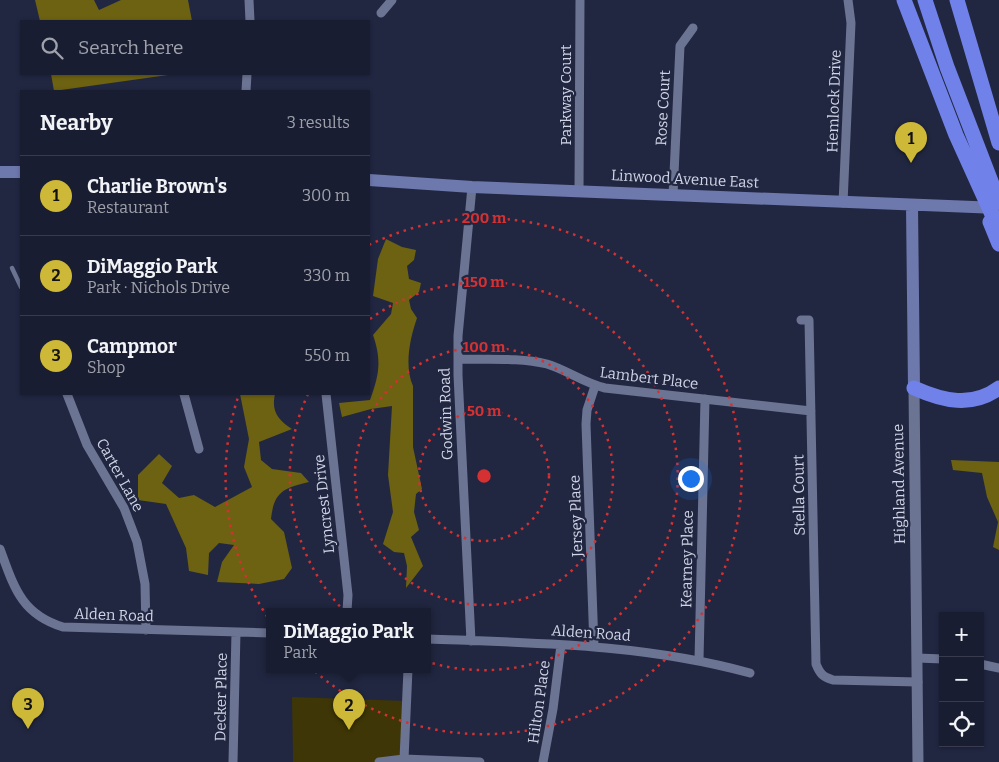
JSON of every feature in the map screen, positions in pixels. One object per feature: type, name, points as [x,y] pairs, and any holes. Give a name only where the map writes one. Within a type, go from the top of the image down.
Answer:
[{"type":"highway","points":[[904,0],[999,244]]},
{"type":"highway","points":[[925,0],[947,67],[999,202]]},
{"type":"highway","points":[[957,0],[999,143]]},
{"type":"highway","points":[[956,135],[999,230]]},
{"type":"highway","points":[[914,388],[944,399],[962,401],[978,399],[999,388]]},
{"type":"main road","points":[[0,172],[20,172]]},
{"type":"main road","name":"Linwood Avenue East","points":[[370,180],[472,187],[999,208]]},
{"type":"main road","name":"Highland Avenue","points":[[912,205],[914,388]]},
{"type":"street","points":[[249,0],[250,20]]},
{"type":"street","points":[[381,13],[392,0]]},
{"type":"street","name":"Parkway Court","points":[[579,190],[580,0]]},
{"type":"street","name":"Hemlock Drive","points":[[843,202],[851,23],[848,0]]},
{"type":"street","name":"Rose Court","points":[[673,195],[680,46],[693,28]]},
{"type":"street","points":[[246,90],[247,75]]},
{"type":"street","name":"Godwin Road","points":[[471,641],[458,430],[458,360],[472,187]]},
{"type":"street","name":"Stella Court","points":[[801,320],[808,320],[816,664],[822,675],[833,680],[918,682]]},
{"type":"street","name":"Lambert Place","points":[[458,360],[534,361],[563,370],[595,386],[811,411]]},
{"type":"street","name":"Jersey Place","points":[[594,646],[586,424],[587,410],[595,386]]},
{"type":"street","name":"Highland Avenue","points":[[914,388],[918,762]]},
{"type":"street","name":"Carter Lane","points":[[68,395],[87,445],[124,508],[137,542],[145,584],[146,630]]},
{"type":"street","points":[[184,395],[199,449]]},
{"type":"street","name":"Lyncrest Drive","points":[[326,395],[348,594],[347,608]]},
{"type":"street","name":"Kearney Place","points":[[699,660],[705,399]]},
{"type":"street","name":"Alden Road","points":[[0,549],[19,596],[38,616],[52,624],[73,629],[266,633]]},
{"type":"street","name":"Decker Place","points":[[233,762],[236,632]]},
{"type":"street","name":"Alden Road","points":[[431,640],[594,646],[665,654],[699,660],[750,673]]},
{"type":"street","name":"Hilton Place","points":[[543,762],[553,708],[561,645]]},
{"type":"street","points":[[918,658],[939,659]]},
{"type":"street","points":[[984,665],[999,668]]},
{"type":"street","points":[[404,759],[408,673]]},
{"type":"street","points":[[379,762],[404,759],[480,762]]},
{"type":"lane","points":[[12,268],[20,285]]},
{"type":"shaded area","points":[[35,0],[94,0],[99,10],[121,0],[188,0],[192,20],[40,20]]},
{"type":"shaded area","points":[[51,75],[168,75],[61,90],[54,90]]},
{"type":"shaded area","points":[[386,239],[402,247],[416,250],[414,260],[407,266],[409,279],[421,283],[419,292],[409,300],[411,309],[417,318],[410,343],[408,361],[413,386],[413,447],[422,489],[416,494],[414,512],[419,530],[411,537],[423,566],[406,588],[407,566],[404,553],[394,552],[383,544],[393,512],[388,475],[392,406],[371,409],[342,417],[339,403],[370,400],[376,383],[378,353],[373,335],[391,314],[393,303],[373,296],[378,259]]},
{"type":"shaded area","points":[[240,395],[275,395],[274,405],[279,418],[292,429],[259,442],[261,460],[272,469],[301,473],[309,482],[286,489],[277,497],[272,510],[271,519],[284,532],[292,568],[284,579],[259,584],[217,582],[222,562],[234,545],[219,543],[209,553],[208,575],[189,571],[186,548],[166,504],[138,500],[138,475],[159,454],[172,466],[162,483],[179,498],[194,495],[215,507],[252,487],[244,467],[249,439]]},
{"type":"shaded area","points":[[951,460],[999,462],[999,550],[993,547],[998,522],[987,497],[982,473],[953,470]]},
{"type":"shaded area","points":[[292,697],[406,701],[404,759],[379,762],[293,762]]},
{"type":"place","name":"Charlie Brown's","points":[[911,163]]},
{"type":"place","name":"Campmor","points":[[28,729]]},
{"type":"place","name":"DiMaggio Park","points":[[349,730]]}]
